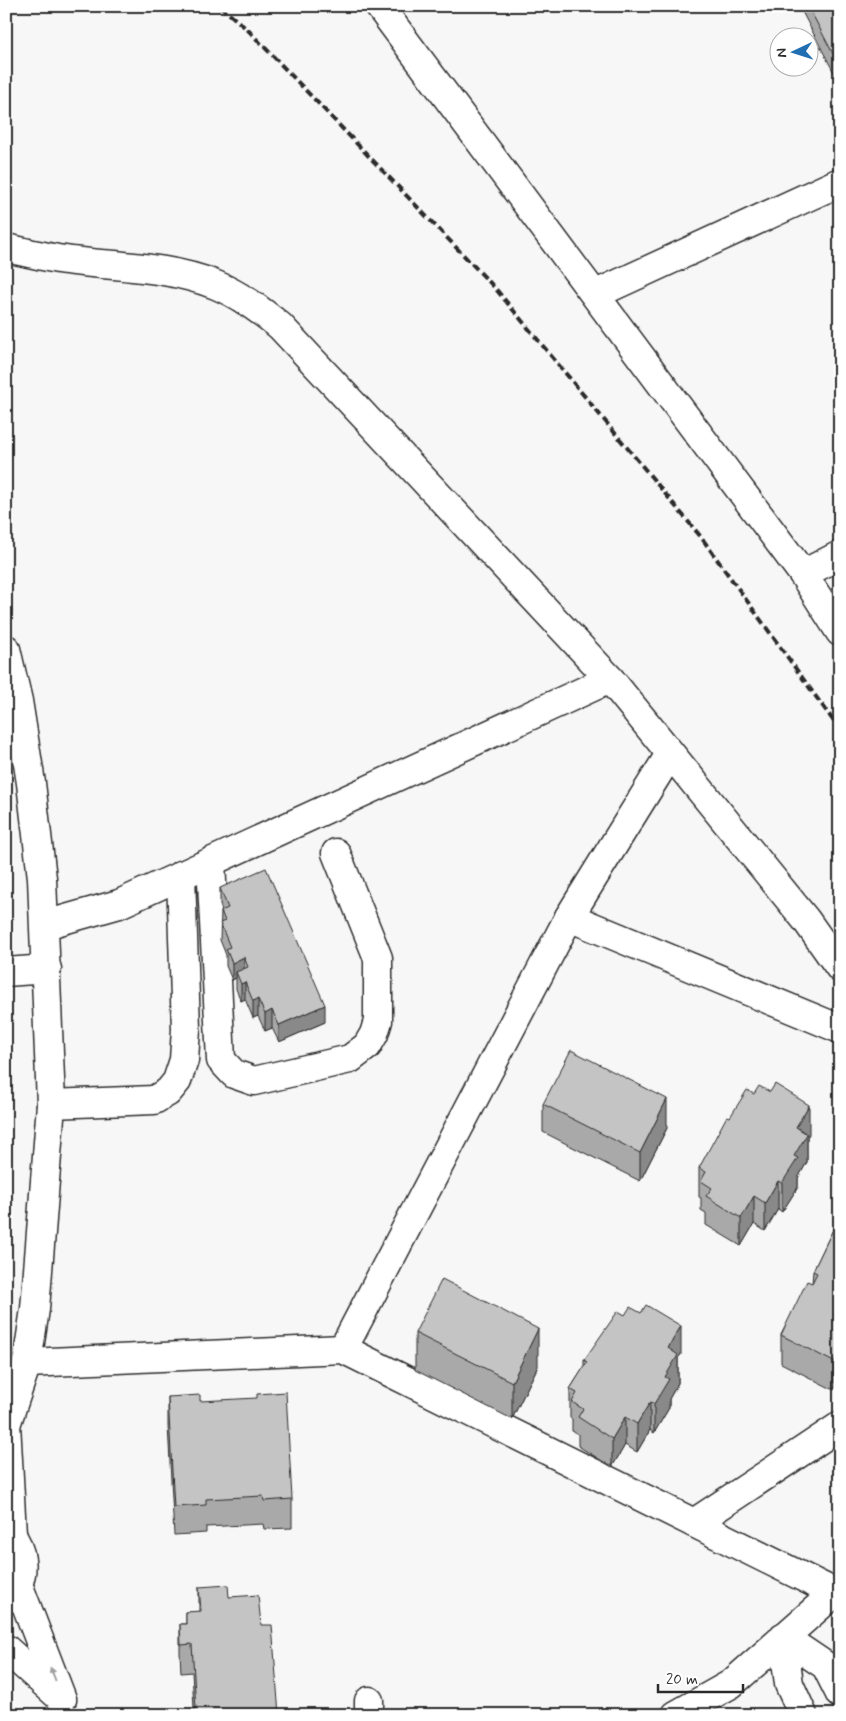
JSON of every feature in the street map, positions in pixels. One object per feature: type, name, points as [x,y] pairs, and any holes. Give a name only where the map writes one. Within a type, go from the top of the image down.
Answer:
[{"type":"main road","points":[[379,6],[596,294],[803,574],[840,632]]},
{"type":"main road","points":[[596,294],[840,182]]},
{"type":"main road","points":[[6,248],[58,259],[188,276],[215,285],[262,311],[298,343],[313,362],[610,679],[806,920],[840,968]]},
{"type":"main road","points":[[803,574],[840,555]]},
{"type":"main road","points":[[6,649],[18,701],[31,783],[45,925],[51,1104],[35,1309],[27,1363],[6,1423],[9,1530],[17,1540],[22,1557],[21,1575],[12,1593],[66,1707]]},
{"type":"main road","points":[[45,925],[119,904],[610,679]]},
{"type":"main road","points":[[343,1350],[569,917],[670,754]]},
{"type":"main road","points":[[211,862],[221,1060],[234,1074],[254,1080],[350,1059],[367,1046],[374,1034],[378,1021],[378,958],[336,853]]},
{"type":"main road","points":[[51,1104],[154,1100],[168,1092],[177,1081],[184,1060],[186,1029],[181,875]]},
{"type":"main road","points":[[569,917],[840,1029]]},
{"type":"main road","points":[[6,972],[47,969]]},
{"type":"main road","points":[[27,1363],[343,1350],[694,1523],[837,1591],[731,1684],[676,1715]]},
{"type":"main road","points":[[694,1523],[840,1426]]},
{"type":"main road","points":[[783,1638],[826,1666],[840,1694]]},
{"type":"main road","points":[[783,1638],[788,1684],[803,1715]]},
{"type":"main road","points":[[6,1649],[66,1707]]},
{"type":"building","points":[[808,6],[840,6],[840,67]]},
{"type":"building","points":[[266,868],[325,1005],[279,1025],[272,1010],[265,1014],[258,999],[253,1001],[245,982],[241,984],[236,972],[248,967],[244,957],[232,963],[226,949],[230,947],[220,923],[225,921],[221,911],[228,908],[220,888]]},
{"type":"building","points":[[571,1050],[667,1099],[640,1153],[543,1104]]},
{"type":"building","points":[[775,1084],[809,1105],[796,1127],[807,1134],[794,1156],[798,1158],[782,1183],[778,1181],[765,1203],[754,1196],[741,1218],[706,1196],[712,1188],[701,1181],[706,1172],[699,1168],[727,1116],[730,1117],[747,1090],[754,1094],[759,1086],[770,1092]]},
{"type":"building","points":[[839,1217],[840,1351],[834,1362],[781,1335],[807,1281],[812,1283],[817,1273],[813,1271]]},
{"type":"building","points":[[442,1279],[538,1329],[512,1382],[415,1333]]},
{"type":"building","points":[[646,1305],[681,1326],[668,1348],[678,1355],[665,1377],[669,1379],[654,1404],[650,1402],[637,1424],[625,1417],[612,1439],[578,1417],[583,1409],[572,1402],[577,1393],[570,1389],[587,1362],[584,1360],[618,1311],[625,1315],[630,1307],[641,1313]]},
{"type":"building","points":[[286,1392],[292,1499],[264,1501],[263,1496],[206,1499],[206,1505],[174,1507],[168,1397],[200,1395],[200,1401],[257,1398],[257,1394]]},
{"type":"building","points":[[228,1585],[229,1597],[258,1595],[261,1625],[272,1625],[279,1715],[186,1715],[186,1710],[196,1709],[192,1644],[181,1645],[180,1624],[186,1624],[186,1612],[201,1611],[199,1587]]},
{"type":"railway","points":[[220,6],[248,30],[495,288],[701,537],[840,730]]}]
